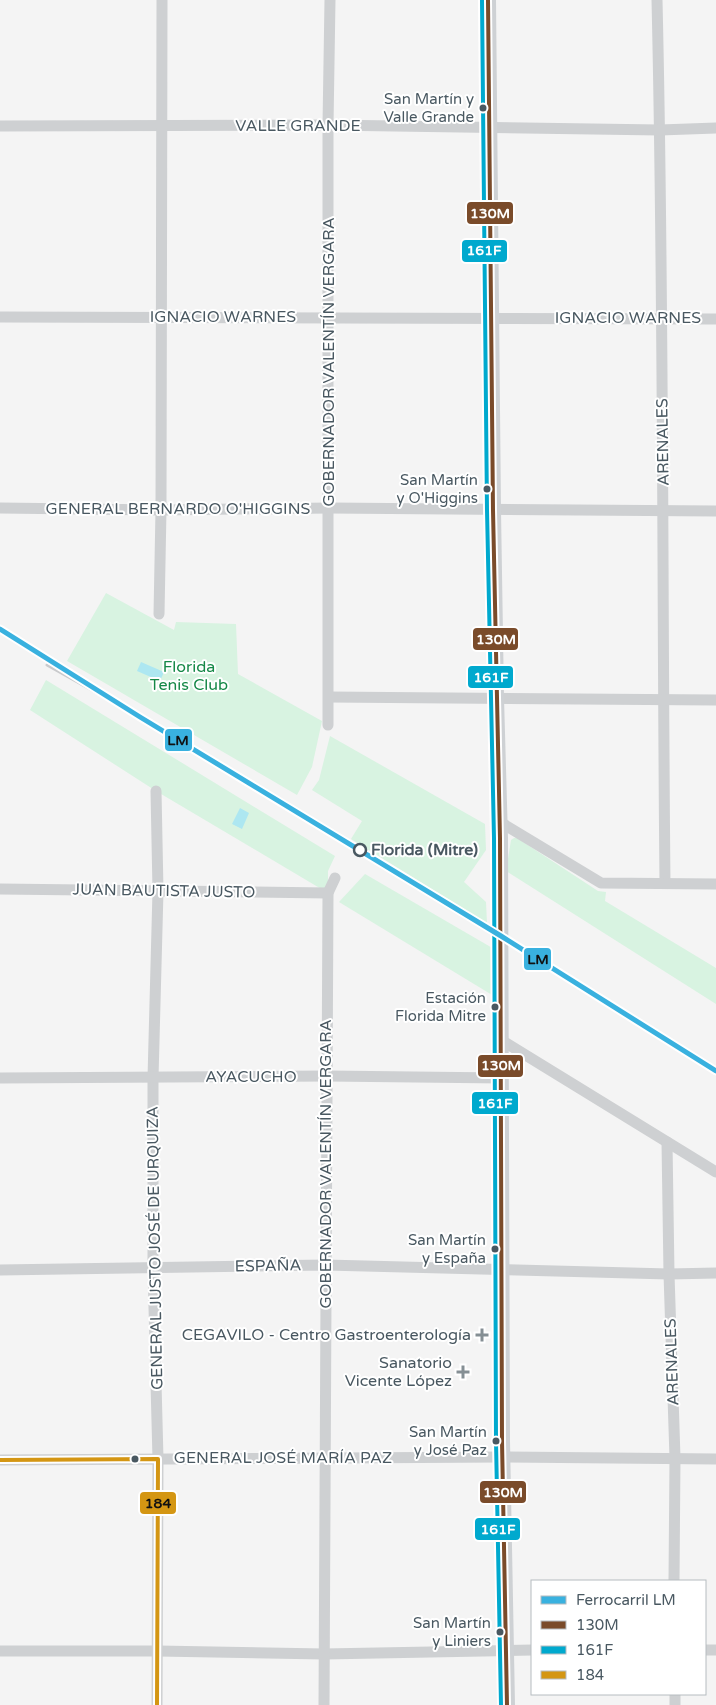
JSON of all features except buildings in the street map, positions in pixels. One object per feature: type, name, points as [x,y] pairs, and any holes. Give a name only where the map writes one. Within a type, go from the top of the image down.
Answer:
[{"type":"street","points":[[159,614],[162,0]]},
{"type":"street","name":"GOBERNADOR VALENTÍN VERGARA","points":[[328,725],[328,126],[330,0]]},
{"type":"street","points":[[488,0],[493,510],[500,822],[502,1457],[507,1705]]},
{"type":"street","name":"ARENALES","points":[[657,0],[664,511],[663,699],[665,883]]},
{"type":"street","name":"VALLE GRANDE","points":[[0,126],[328,126],[660,130],[716,128]]},
{"type":"street","name":"IGNACIO WARNES","points":[[0,317],[716,319]]},
{"type":"street","name":"GENERAL BERNARDO O'HIGGINS","points":[[0,508],[716,511]]},
{"type":"street","points":[[329,696],[716,700]]},
{"type":"street","name":"GENERAL JUSTO JOSÉ DE URQUIZA","points":[[156,791],[158,891],[154,1078],[153,1269],[158,1459],[158,1705]]},
{"type":"street","points":[[500,822],[601,882],[716,884]]},
{"type":"street","points":[[328,893],[335,878]]},
{"type":"street","name":"JUAN BAUTISTA JUSTO","points":[[0,889],[328,893]]},
{"type":"street","name":"GOBERNADOR VALENTÍN VERGARA","points":[[324,1705],[328,893]]},
{"type":"street","points":[[501,1040],[716,1172]]},
{"type":"street","name":"AYACUCHO","points":[[0,1078],[327,1076],[502,1078]]},
{"type":"street","name":"ARENALES","points":[[667,1142],[675,1458],[674,1580]]},
{"type":"street","name":"ESPAÑA","points":[[0,1270],[326,1265],[669,1274],[716,1272]]},
{"type":"street","name":"GENERAL JOSÉ MARÍA PAZ","points":[[0,1460],[502,1457],[716,1459]]},
{"type":"street","points":[[0,1651],[324,1654],[531,1650]]},
{"type":"green space","name":"Florida Tenis Club","points":[[106,593],[174,630],[176,622],[236,624],[238,674],[322,721],[312,767],[297,795],[67,661]]},
{"type":"green space","points":[[46,680],[335,856],[328,871],[328,893],[156,791],[30,710]]},
{"type":"green space","points":[[330,736],[485,824],[486,850],[464,882],[486,902],[487,923],[351,839],[362,821],[312,790],[319,780]]},
{"type":"green space","points":[[517,838],[598,891],[606,892],[605,901],[716,968],[716,1004],[506,871],[511,840]]},
{"type":"green space","points":[[365,874],[501,953],[502,1001],[339,902]]},
{"type":"water","points":[[141,662],[164,672],[160,681],[137,671]]},
{"type":"water","points":[[240,808],[249,813],[242,829],[232,824]]},
{"type":"railway","points":[[47,665],[140,717]]},
{"type":"rail line","name":"LM","points":[[0,629],[140,717],[501,936],[716,1071]]},
{"type":"transit line","name":"161F","points":[[482,0],[487,510],[494,838],[496,1441],[501,1705]]},
{"type":"transit line","name":"130M","points":[[488,0],[493,510],[500,838],[502,1441],[507,1705]]},
{"type":"transit line","name":"184","points":[[0,1460],[158,1459],[157,1705]]},
{"type":"place","name":"San Martín y Valle Grande","points":[[483,108]]},
{"type":"place","name":"San Martín y O'Higgins","points":[[487,489]]},
{"type":"place","name":"Florida (Mitre)","points":[[360,850]]},
{"type":"place","name":"Estación Florida Mitre","points":[[495,1007]]},
{"type":"place","name":"San Martín y España","points":[[495,1249]]},
{"type":"place","name":"CEGAVILO - Centro Gastroenterología","points":[[482,1335]]},
{"type":"place","name":"Sanatorio Vicente López","points":[[463,1372]]},
{"type":"place","name":"San Martín y José Paz","points":[[496,1441]]},
{"type":"place","name":"San Martín y Liniers","points":[[500,1632]]}]
